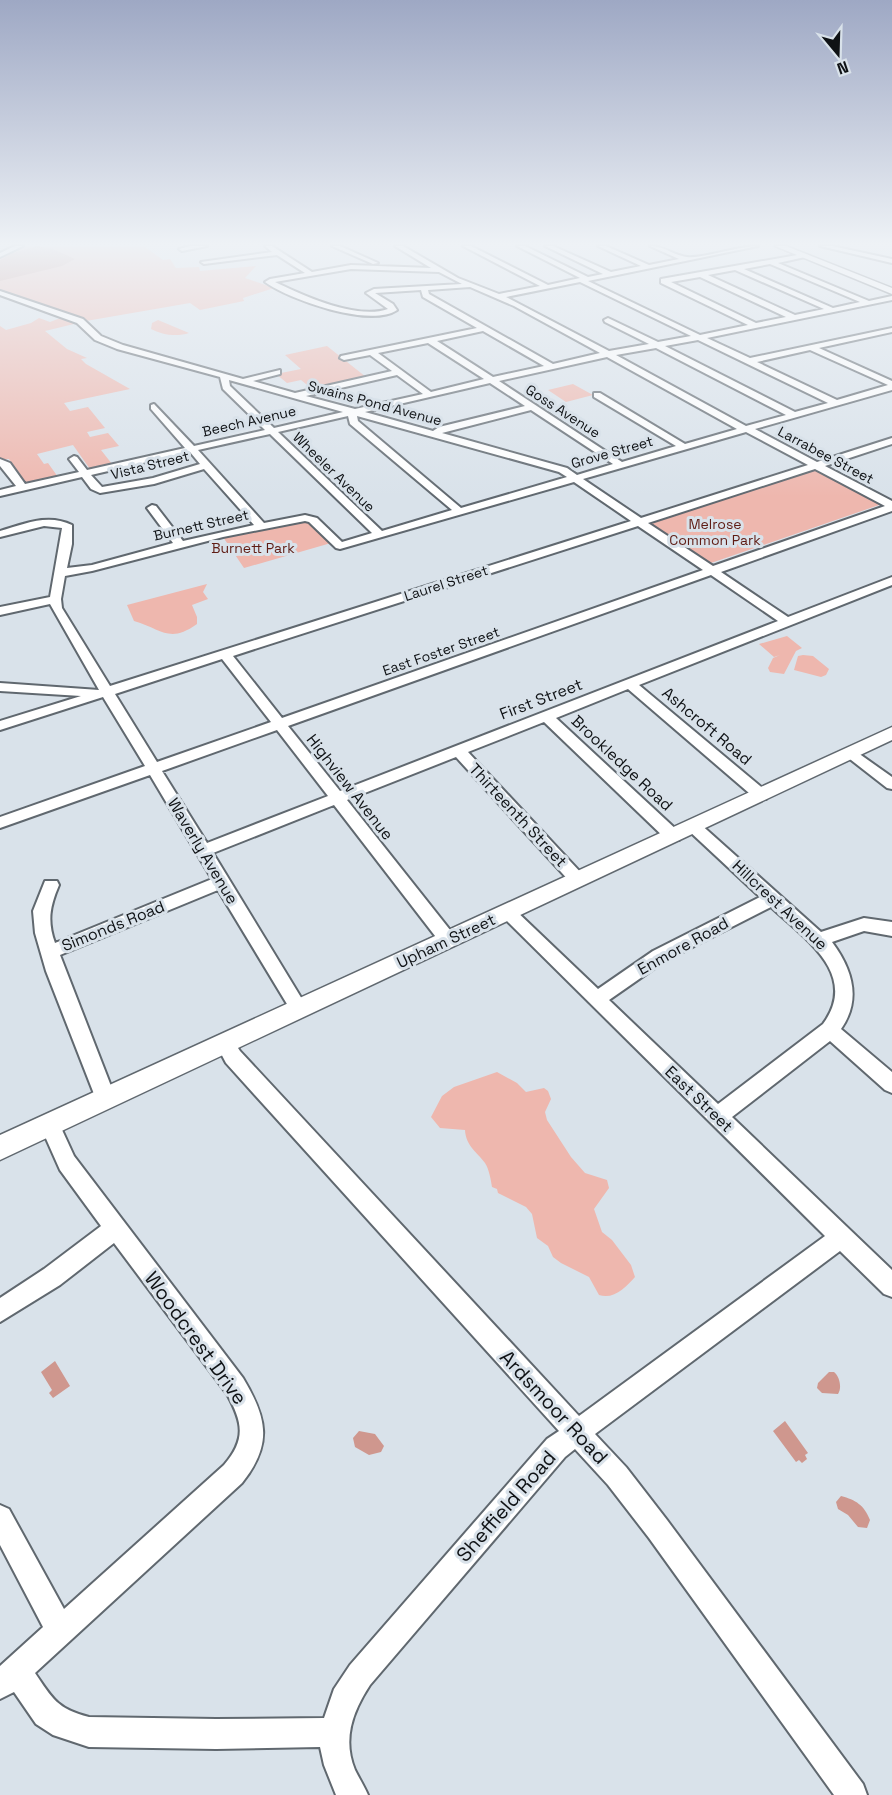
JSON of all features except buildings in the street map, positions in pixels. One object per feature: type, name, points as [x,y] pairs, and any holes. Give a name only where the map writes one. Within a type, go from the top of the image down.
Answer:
[{"type":"main road","name":"Upham Street","points":[[0,1148],[892,733]]},
{"type":"street","name":"Swains Pond Avenue","points":[[89,330],[98,338],[112,344],[557,467],[787,622]]},
{"type":"street","points":[[344,358],[478,330]]},
{"type":"street","points":[[489,330],[550,366]]},
{"type":"street","name":"Larrabee Street","points":[[562,330],[892,506]]},
{"type":"street","points":[[627,330],[794,415]]},
{"type":"street","points":[[686,330],[836,403]]},
{"type":"street","name":"Beech Avenue","points":[[0,493],[550,366],[737,330]]},
{"type":"street","points":[[749,361],[892,330]]},
{"type":"street","name":"Goss Avenue","points":[[430,340],[621,465]]},
{"type":"street","points":[[812,348],[892,386]]},
{"type":"street","points":[[371,352],[429,394]]},
{"type":"street","points":[[243,381],[278,372]]},
{"type":"street","points":[[297,396],[399,372]]},
{"type":"street","name":"Wheeler Avenue","points":[[224,376],[226,387],[380,535]]},
{"type":"street","name":"Grove Street","points":[[340,546],[892,386]]},
{"type":"street","points":[[597,395],[684,447]]},
{"type":"street","points":[[154,407],[262,527]]},
{"type":"street","points":[[434,434],[442,429],[533,407]]},
{"type":"street","points":[[352,411],[353,422],[460,512]]},
{"type":"street","name":"Laurel Street","points":[[0,726],[892,441]]},
{"type":"street","points":[[74,459],[86,474]]},
{"type":"street","points":[[0,462],[7,465],[22,488]]},
{"type":"street","name":"Vista Street","points":[[86,474],[99,490],[148,482],[206,465]]},
{"type":"street","name":"East Foster Street","points":[[0,823],[892,506]]},
{"type":"street","points":[[152,508],[180,545]]},
{"type":"street","name":"Burnett Street","points":[[60,573],[92,568],[262,527],[310,519],[340,546]]},
{"type":"street","points":[[0,534],[48,522],[65,524],[68,534],[55,599],[0,611]]},
{"type":"street","name":"First Street","points":[[202,851],[787,622],[890,584]]},
{"type":"street","name":"Waverly Avenue","points":[[55,599],[56,608],[152,769],[300,1009]]},
{"type":"street","name":"Highview Avenue","points":[[225,654],[448,940]]},
{"type":"street","name":"Ashcroft Road","points":[[630,684],[761,795]]},
{"type":"street","points":[[0,687],[107,692]]},
{"type":"street","name":"Brookledge Road","points":[[546,716],[673,836]]},
{"type":"street","name":"Thirteenth Street","points":[[458,751],[578,880]]},
{"type":"street","points":[[851,753],[892,784]]},
{"type":"street","name":"Hillcrest Avenue","points":[[693,826],[820,940],[836,960],[843,975],[845,990],[842,1012],[830,1030],[717,1117]]},
{"type":"street","name":"Simonds Road","points":[[106,1099],[55,971],[50,952],[222,882]]},
{"type":"street","points":[[50,952],[39,919],[41,907],[51,885]]},
{"type":"street","name":"Enmore Road","points":[[596,1000],[659,956],[773,898]]},
{"type":"street","name":"East Street","points":[[507,913],[892,1286]]},
{"type":"street","points":[[820,940],[857,924],[872,923],[892,929]]},
{"type":"street","points":[[830,1030],[892,1084]]},
{"type":"street","name":"Ardsmoor Road","points":[[225,1044],[233,1057],[610,1469],[652,1520],[852,1795]]},
{"type":"street","name":"Woodcrest Drive","points":[[8,1677],[233,1474],[246,1458],[253,1440],[248,1408],[235,1386],[63,1157],[50,1125]]},
{"type":"street","points":[[0,1311],[52,1277],[116,1229]]},
{"type":"street","name":"Sheffield Road","points":[[353,1795],[337,1765],[334,1732],[344,1699],[360,1675],[548,1456],[576,1432],[841,1237]]},
{"type":"street","points":[[0,1518],[60,1630]]},
{"type":"street","points":[[8,1677],[46,1714],[63,1725],[89,1732],[216,1734],[334,1732]]},
{"type":"green space","points":[[0,330],[50,330],[45,331],[67,349],[87,358],[81,359],[86,364],[130,389],[64,403],[70,411],[88,407],[105,428],[87,432],[90,437],[108,433],[119,446],[101,450],[112,464],[90,469],[73,445],[37,454],[44,464],[48,463],[58,477],[25,484],[9,459],[0,460]]},
{"type":"green space","points":[[153,330],[181,330],[189,333],[170,335]]},
{"type":"green space","points":[[327,346],[366,377],[312,389],[301,380],[287,383],[276,374],[301,369],[285,355]]},
{"type":"green space","points":[[573,384],[593,395],[566,402],[548,390]]},
{"type":"green space","name":"Melrose Common Park","points":[[816,470],[882,504],[711,563],[650,523]]},
{"type":"green space","name":"Burnett Park","points":[[306,522],[331,543],[244,568],[223,537]]},
{"type":"green space","points":[[207,584],[203,592],[208,599],[192,605],[197,624],[179,633],[166,633],[134,621],[127,605]]},
{"type":"green space","points":[[787,636],[802,648],[796,651],[784,674],[770,672],[768,668],[773,658],[780,655],[774,657],[759,644]]},
{"type":"green space","points":[[798,656],[813,656],[829,669],[826,675],[821,677],[794,670]]},
{"type":"green space","points":[[497,1072],[517,1083],[526,1092],[544,1088],[548,1091],[551,1099],[545,1112],[547,1120],[571,1157],[585,1173],[607,1180],[609,1188],[594,1209],[602,1232],[612,1240],[631,1265],[635,1277],[619,1292],[610,1296],[599,1295],[589,1277],[553,1257],[548,1246],[537,1238],[532,1214],[526,1207],[498,1193],[497,1189],[492,1187],[486,1165],[469,1144],[465,1130],[440,1128],[431,1117],[442,1096],[454,1087]]},
{"type":"shaded area","points":[[55,1361],[70,1386],[53,1398],[49,1393],[52,1390],[41,1372]]},
{"type":"shaded area","points":[[829,1372],[834,1372],[839,1380],[838,1394],[822,1393],[817,1388],[818,1383]]},
{"type":"shaded area","points":[[785,1421],[808,1453],[805,1455],[807,1459],[802,1463],[799,1460],[796,1462],[773,1431]]},
{"type":"shaded area","points":[[359,1431],[375,1434],[384,1446],[381,1452],[369,1455],[355,1447],[353,1438]]},
{"type":"shaded area","points":[[841,1496],[855,1501],[862,1507],[870,1520],[867,1528],[858,1527],[848,1515],[838,1509],[836,1502]]}]
